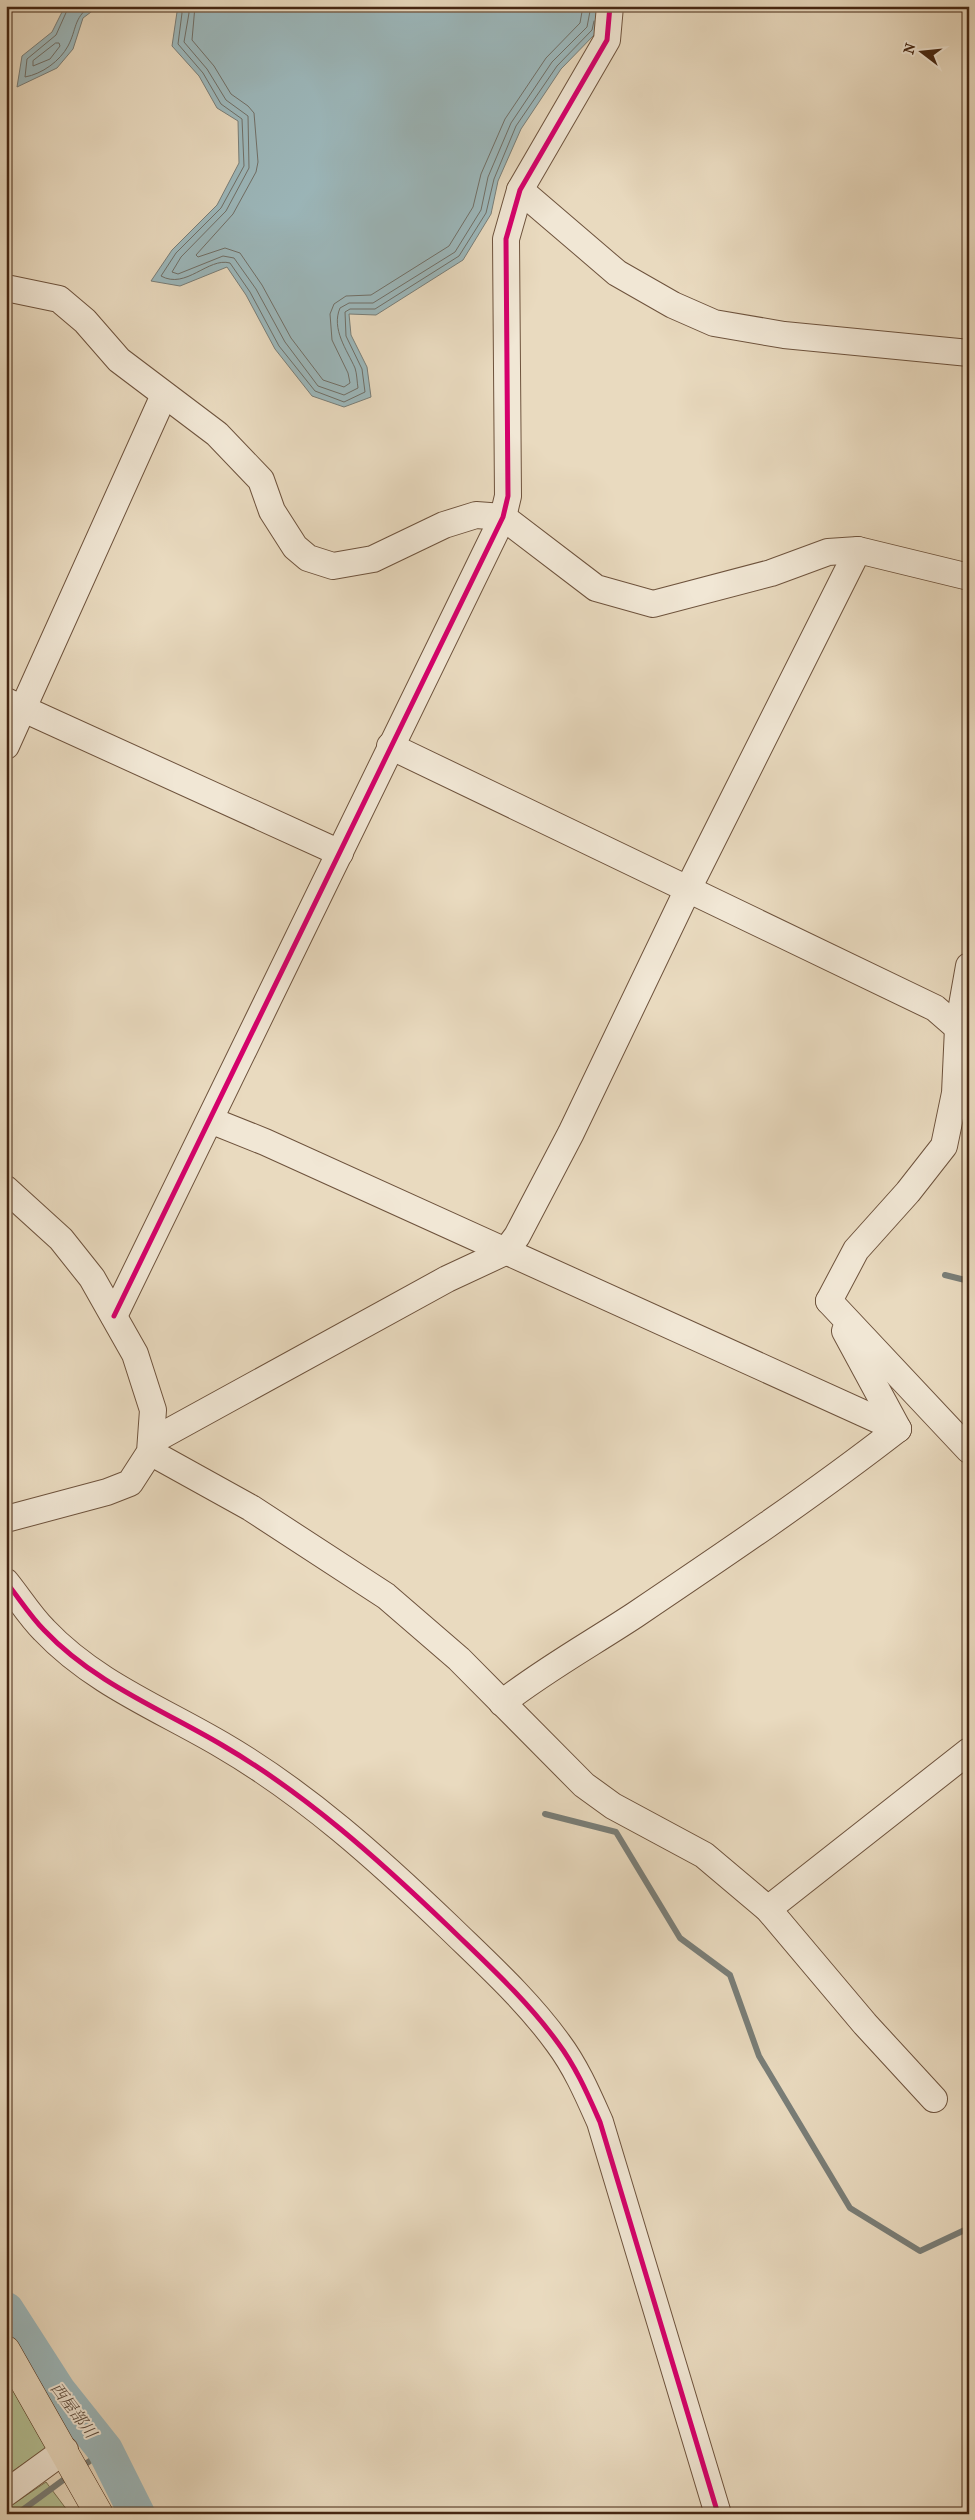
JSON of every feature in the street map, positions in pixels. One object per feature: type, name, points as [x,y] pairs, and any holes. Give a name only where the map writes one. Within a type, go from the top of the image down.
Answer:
[{"type":"main road","points":[[6,2350],[99,2514]]},
{"type":"street","points":[[114,1316],[503,517],[508,496],[506,239],[520,190],[607,40],[610,6]]},
{"type":"street","points":[[520,190],[617,273],[673,305],[714,323],[784,335],[969,353]]},
{"type":"street","points":[[6,288],[59,299],[85,320],[119,360],[217,434],[261,480],[272,511],[295,547],[308,558],[333,566],[373,559],[444,525],[476,515],[503,517],[596,588],[653,604],[771,573],[828,552],[858,550],[969,577]]},
{"type":"street","points":[[6,746],[15,705],[164,395]]},
{"type":"street","points":[[151,1447],[447,1279],[505,1252],[517,1236],[571,1133],[688,889],[858,550]]},
{"type":"street","points":[[15,705],[340,853]]},
{"type":"street","points":[[390,746],[935,1008],[958,1028]]},
{"type":"street","points":[[829,1301],[856,1250],[908,1192],[944,1146],[955,1093],[958,1028],[969,966]]},
{"type":"street","points":[[210,1120],[265,1142],[898,1429]]},
{"type":"street","points":[[6,1190],[61,1240],[92,1278],[135,1354],[153,1410],[151,1447],[130,1483],[107,1492],[6,1519]]},
{"type":"street","points":[[829,1301],[898,1429]]},
{"type":"street","points":[[829,1301],[969,1450]]},
{"type":"street","points":[[502,1702],[634,1616],[834,1478],[898,1429]]},
{"type":"street","points":[[151,1447],[251,1508],[386,1596],[460,1659],[584,1785],[613,1806],[704,1855],[768,1909],[865,2024],[934,2099]]},
{"type":"street","points":[[6,1582],[44,1630],[85,1666],[140,1702],[223,1745],[326,1816],[389,1870],[513,1989],[559,2043],[580,2079],[600,2122],[718,2514]]},
{"type":"street","points":[[768,1909],[969,1751]]},
{"type":"street","points":[[6,2493],[68,2457]]},
{"type":"green space","points":[[6,2376],[49,2446],[6,2476]]},
{"type":"green space","points":[[46,2482],[70,2514],[6,2514],[6,2509]]},
{"type":"water","points":[[65,6],[99,6],[83,18],[73,49],[57,68],[17,87],[22,56],[52,32]]},
{"type":"water","points":[[175,6],[602,6],[597,32],[561,69],[521,129],[498,181],[491,214],[463,260],[376,315],[349,314],[351,335],[367,367],[371,397],[344,407],[312,396],[275,349],[246,295],[227,267],[180,286],[151,281],[172,250],[217,205],[239,163],[238,121],[217,108],[199,76],[172,46],[177,12]]},
{"type":"waterway","points":[[945,1275],[969,1281]]},
{"type":"waterway","points":[[545,1814],[616,1832],[680,1938],[730,1975],[759,2056],[850,2208],[920,2251],[969,2228]]},
{"type":"waterway","name":"西屋部川","points":[[6,2310],[58,2391],[105,2450],[137,2514]]},
{"type":"waterway","points":[[80,2468],[105,2450]]},
{"type":"waterway","points":[[17,2514],[70,2475]]},
{"type":"cycle path","points":[[114,1316],[503,517],[508,496],[506,239],[520,190],[607,40],[610,6]]},
{"type":"cycle path","points":[[6,1582],[39,1625],[84,1665],[129,1694],[253,1764],[341,1829],[449,1927],[506,1983],[546,2027],[576,2071],[600,2122],[718,2514]]}]
